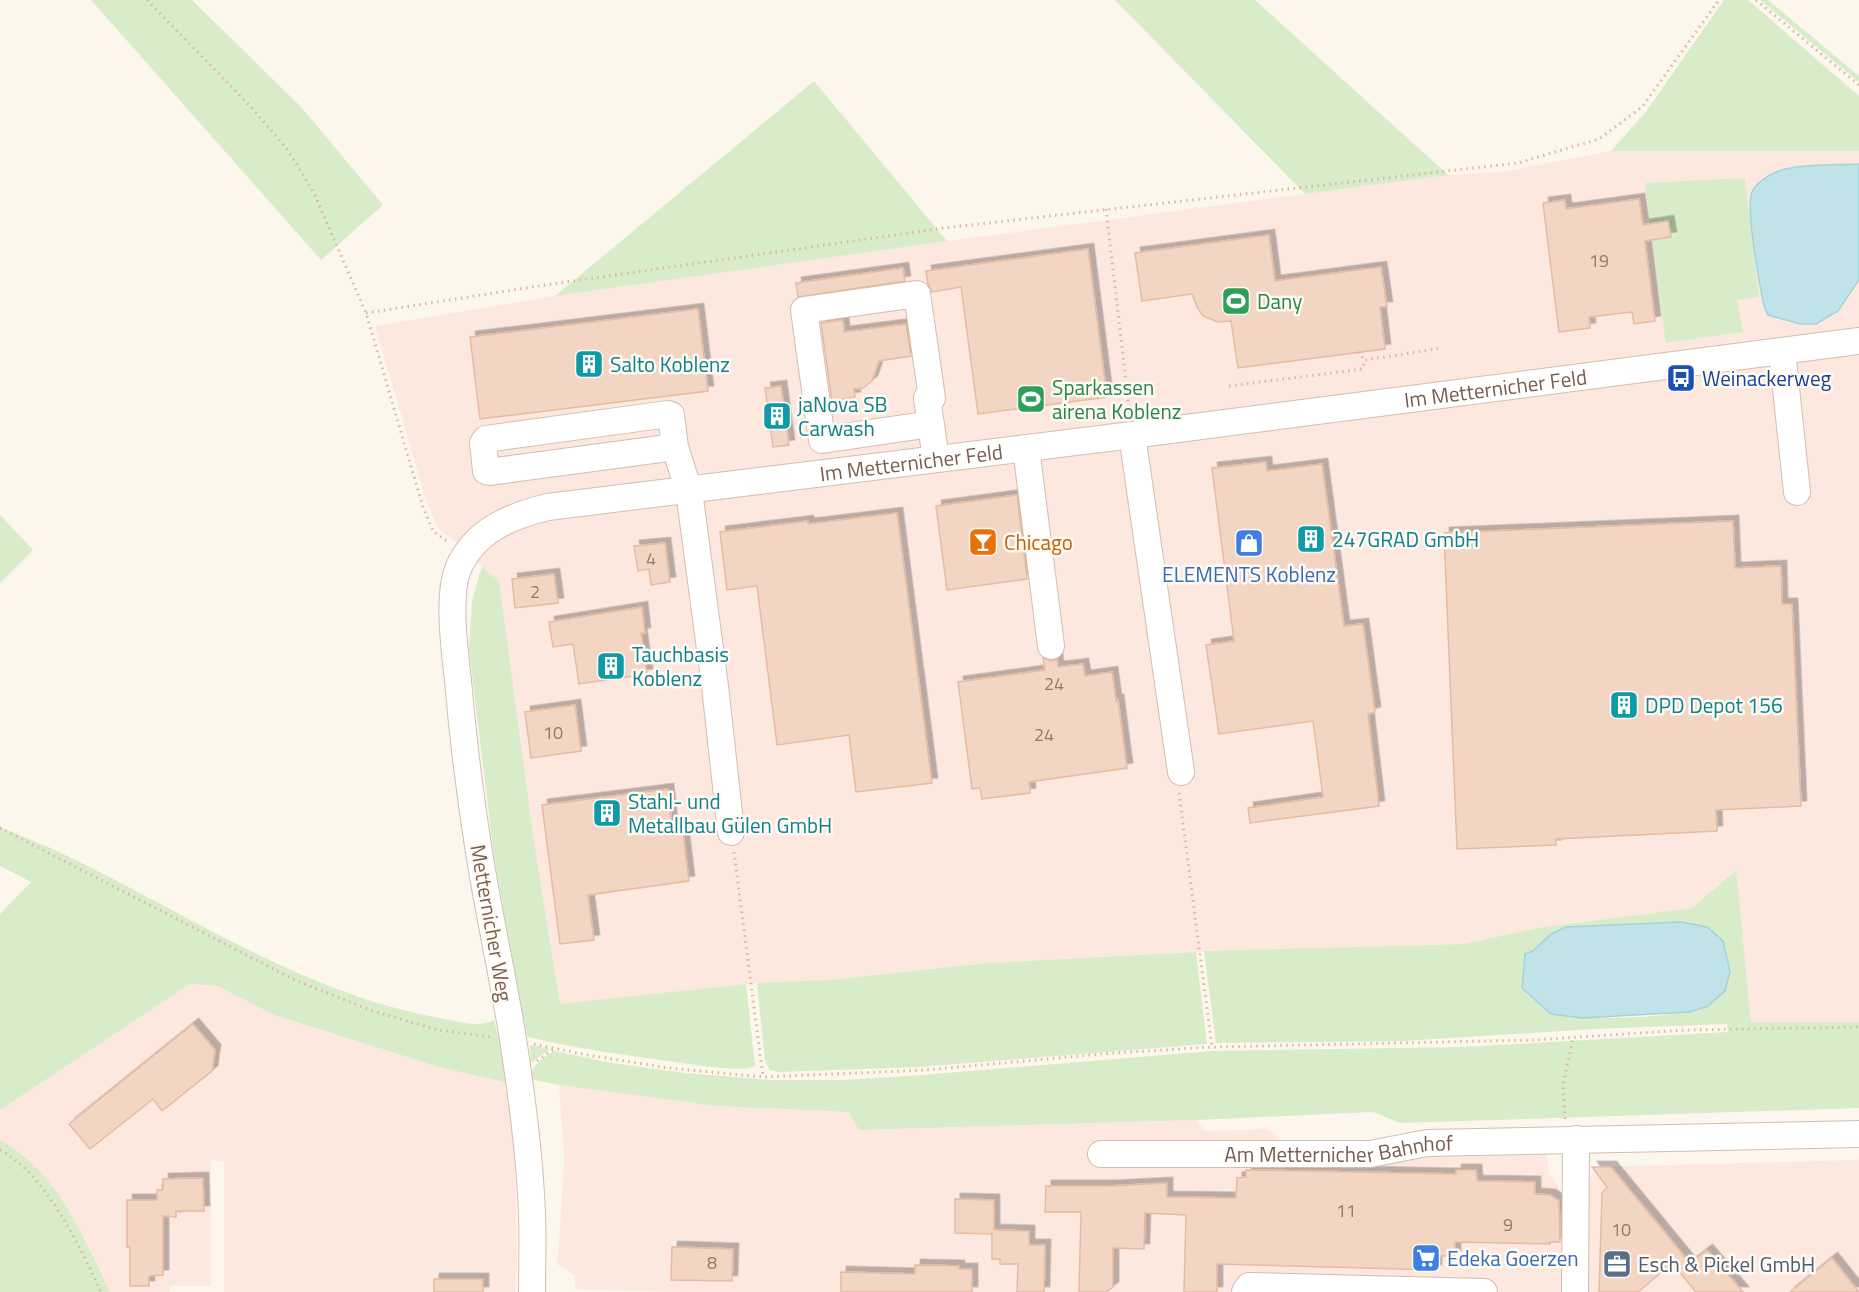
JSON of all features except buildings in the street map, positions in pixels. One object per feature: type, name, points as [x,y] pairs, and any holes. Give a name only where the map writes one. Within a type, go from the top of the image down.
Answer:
[{"type":"street","points":[[931,424],[822,440],[804,310],[917,294],[932,398],[927,399],[931,424],[936,459]]},
{"type":"street","name":"Im Metternicher Feld","points":[[465,555],[484,533],[500,523],[548,507],[1132,435],[1859,340]]},
{"type":"street","points":[[1782,351],[1797,492]]},
{"type":"street","points":[[675,447],[489,472],[486,471],[483,443],[486,439],[671,415],[675,447],[689,491],[715,686],[731,832]]},
{"type":"street","points":[[1132,435],[1181,772]]},
{"type":"street","points":[[1026,448],[1051,646]]},
{"type":"street","name":"Metternicher Weg","points":[[465,555],[458,570],[453,596],[454,638],[462,724],[479,852],[513,1039],[530,1171],[532,1292]]},
{"type":"street","name":"Am Metternicher Bahnhof","points":[[1101,1154],[1370,1154],[1427,1143],[1576,1138],[1859,1134]]},
{"type":"street","points":[[1575,1292],[1576,1138]]},
{"type":"street","points":[[1245,1292],[1249,1286],[1484,1292]]},
{"type":"path","points":[[147,0],[251,107],[286,149],[314,193],[366,313],[423,507],[433,531],[465,555]]},
{"type":"path","points":[[366,313],[944,228],[1518,163],[1599,139],[1642,107],[1719,0]]},
{"type":"path","points":[[1756,0],[1859,86]]},
{"type":"path","points":[[1106,209],[1132,435]]},
{"type":"path","points":[[1365,360],[1442,348]]},
{"type":"path","points":[[1358,352],[1365,360]]},
{"type":"path","points":[[1229,386],[1362,369],[1365,360]]},
{"type":"path","points":[[1181,772],[1179,798],[1212,1047]]},
{"type":"path","points":[[0,828],[295,980],[370,1010],[438,1030],[513,1039],[587,1055],[669,1068],[763,1077],[925,1070],[1113,1053],[1212,1047],[1410,1044],[1573,1038],[1686,1030],[1859,1027]]},
{"type":"path","points":[[731,832],[763,1077]]},
{"type":"path","points":[[1573,1038],[1563,1084],[1565,1122],[1576,1138]]},
{"type":"path","points":[[0,1150],[12,1156],[46,1193],[78,1244],[101,1292]]},
{"type":"shaded area","points":[[1611,151],[1859,151],[1859,164],[1790,168],[1778,171],[1762,180],[1750,209],[1759,282],[1853,287],[1859,280],[1859,1022],[1751,1022],[1735,870],[1692,908],[1537,928],[1464,944],[1196,952],[988,963],[828,980],[746,984],[560,1005],[534,842],[499,581],[438,528],[428,506],[375,326],[555,296],[947,241],[1448,175],[1502,172]]},
{"type":"shaded area","points":[[190,984],[218,986],[274,1015],[439,1067],[504,1082],[511,1092],[515,1156],[516,1292],[224,1292],[224,1161],[211,1160],[211,1286],[170,1286],[170,1292],[110,1292],[85,1239],[0,1140],[0,1110]]},
{"type":"shaded area","points":[[559,1085],[716,1106],[848,1112],[859,1130],[1196,1120],[1205,1131],[1267,1129],[1306,1161],[1547,1154],[1549,1175],[1557,1184],[1564,1207],[1563,1292],[671,1292],[575,1289],[575,1276],[557,1264],[564,1157]]},
{"type":"shaded area","points":[[1859,1160],[1859,1292],[1585,1292],[1588,1180],[1594,1170],[1591,1167]]},
{"type":"green space","points":[[91,0],[192,0],[302,108],[383,205],[321,260]]},
{"type":"green space","points":[[1115,0],[1255,0],[1448,175],[1305,194]]},
{"type":"green space","points":[[1724,0],[1748,0],[1859,96],[1859,151],[1611,151],[1645,113]]},
{"type":"green space","points":[[1760,0],[1768,0],[1859,76],[1859,82]]},
{"type":"green space","points":[[814,81],[947,241],[555,296]]},
{"type":"green space","points":[[1745,178],[1759,297],[1737,300],[1743,332],[1666,343],[1645,183]]},
{"type":"green space","points":[[0,515],[33,550],[0,583]]},
{"type":"green space","points":[[482,566],[499,581],[534,842],[560,1004],[746,984],[755,1066],[740,1069],[709,1067],[605,1052],[528,1037],[494,855],[469,650],[472,600]]},
{"type":"green space","points":[[0,827],[63,854],[249,950],[345,992],[394,1008],[464,1023],[482,1024],[494,1020],[511,1092],[504,1082],[439,1067],[274,1015],[218,986],[190,984],[0,1110],[0,914],[31,882],[0,866]]},
{"type":"green space","points":[[1736,870],[1751,1022],[1859,1022],[1859,1108],[1400,1123],[1373,1112],[1196,1120],[859,1130],[848,1112],[716,1106],[559,1085],[531,1079],[535,1066],[554,1051],[612,1063],[685,1073],[770,1080],[843,1080],[1212,1051],[1463,1047],[1728,1032],[1727,1024],[1594,1029],[1402,1041],[1216,1043],[1204,951],[1464,944],[1537,928],[1692,908]],"holes":[[[1533,951],[1708,1006],[1691,1011],[1651,1016],[1588,1017],[1551,1014],[1525,954]]]},
{"type":"green space","points":[[1196,952],[1207,1044],[919,1067],[778,1072],[770,1070],[765,1061],[757,983],[828,980],[988,963]]},
{"type":"green space","points":[[530,1045],[549,1048],[549,1050],[531,1063]]},
{"type":"green space","points":[[0,1140],[20,1153],[53,1187],[79,1228],[110,1292],[0,1292]]},
{"type":"water","points":[[1859,164],[1859,280],[1838,311],[1816,324],[1800,324],[1768,315],[1764,306],[1754,248],[1750,213],[1752,192],[1773,173],[1785,169]]},
{"type":"water","points":[[1681,922],[1707,927],[1723,941],[1730,972],[1725,991],[1708,1006],[1689,1012],[1582,1018],[1551,1014],[1522,988],[1525,954],[1533,951],[1551,934],[1566,927]]},
{"type":"place","name":"Dany","points":[[1236,301]]},
{"type":"place","name":"Salto Koblenz","points":[[589,364]]},
{"type":"place","name":"Weinackerweg","points":[[1681,378]]},
{"type":"place","name":"Sparkassen airena Koblenz","points":[[1031,399]]},
{"type":"place","name":"jaNova SB Carwash","points":[[777,416]]},
{"type":"place","name":"247GRAD GmbH","points":[[1311,539]]},
{"type":"place","name":"Chicago","points":[[983,542]]},
{"type":"place","name":"ELEMENTS Koblenz","points":[[1249,543]]},
{"type":"place","name":"Tauchbasis Koblenz","points":[[611,666]]},
{"type":"place","name":"DPD Depot 156","points":[[1624,705]]},
{"type":"place","name":"Stahl- und Metallbau Gülen GmbH","points":[[607,813]]},
{"type":"place","name":"Edeka Goerzen","points":[[1426,1258]]},
{"type":"place","name":"Esch & Pickel GmbH","points":[[1617,1264]]}]
